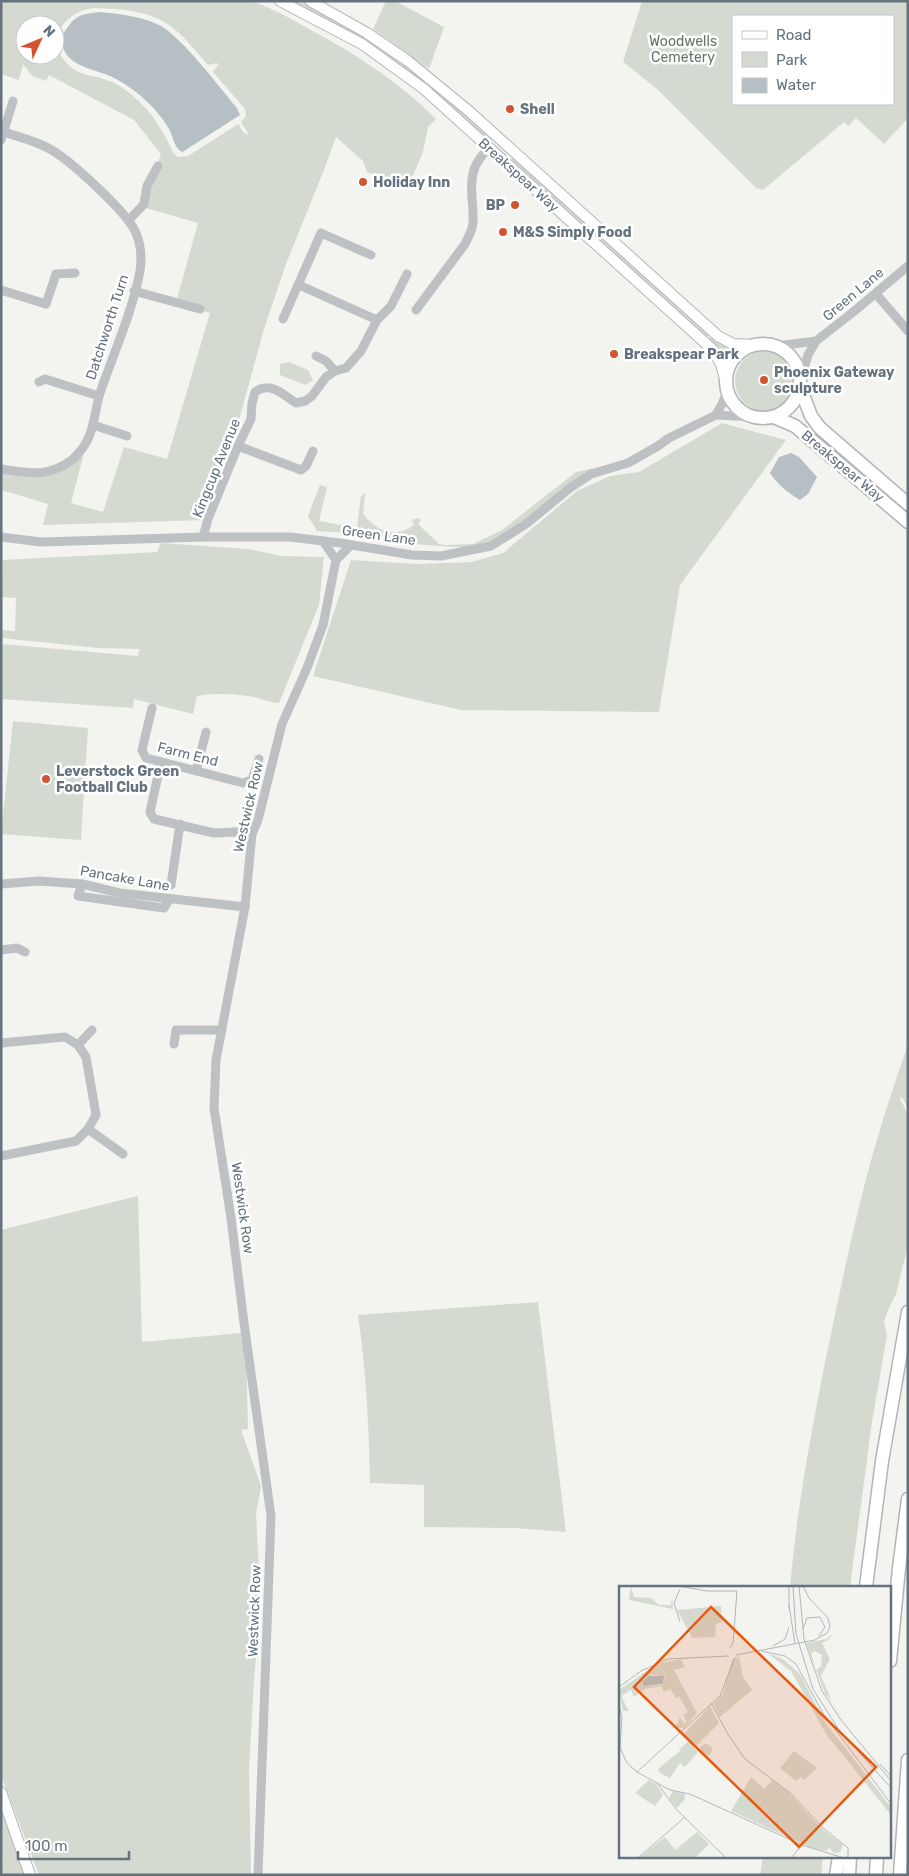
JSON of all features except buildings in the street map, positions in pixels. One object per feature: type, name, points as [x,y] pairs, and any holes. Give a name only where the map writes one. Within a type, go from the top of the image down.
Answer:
[{"type":"highway","points":[[754,345],[776,346],[793,358],[798,368],[801,383],[798,395],[789,409],[774,417],[764,419],[753,418],[742,412],[732,403],[726,387],[726,373],[730,363],[736,355],[754,345]]},
{"type":"highway","name":"Breakspear Way","points":[[801,383],[811,416],[820,428],[860,465],[908,504]]},
{"type":"highway","name":"Breakspear Way","points":[[774,417],[795,426],[908,522]]},
{"type":"highway","points":[[866,1586],[882,1462],[908,1312]]},
{"type":"highway","points":[[892,1640],[908,1499]]},
{"type":"highway","points":[[900,1875],[908,1760]]},
{"type":"highway","points":[[836,1875],[839,1858]]},
{"type":"highway","points":[[849,1875],[850,1858]]},
{"type":"highway","points":[[876,1875],[877,1858]]},
{"type":"main road","name":"Breakspear Way","points":[[280,1],[362,44],[424,89],[712,349],[721,364],[726,387]]},
{"type":"main road","name":"Breakspear Way","points":[[310,1],[367,33],[408,61],[470,112],[718,336],[733,344],[754,345]]},
{"type":"main road","points":[[1,1792],[30,1875]]},
{"type":"street","points":[[2,136],[13,101]]},
{"type":"street","name":"Datchworth Turn","points":[[1,469],[33,473],[49,472],[75,457],[87,441],[93,425],[99,396],[140,271],[140,252],[137,235],[129,220],[116,206],[59,155],[36,143],[2,136]]},
{"type":"street","points":[[416,310],[470,233],[473,224],[471,190],[474,172],[477,164],[489,147]]},
{"type":"street","points":[[129,220],[144,204],[147,186],[158,166]]},
{"type":"street","points":[[283,319],[321,233],[371,255]]},
{"type":"street","name":"Green Lane","points":[[801,383],[808,355],[816,341],[908,266]]},
{"type":"street","points":[[1,290],[46,304],[56,274],[75,273]]},
{"type":"street","name":"Kingcup Avenue","points":[[203,537],[208,519],[251,419],[255,392],[262,388],[271,387],[296,403],[306,401],[326,377],[335,371],[346,368],[361,351],[377,320],[391,306],[407,274]]},
{"type":"street","points":[[299,285],[377,320]]},
{"type":"street","points":[[134,291],[200,309]]},
{"type":"street","points":[[876,294],[908,331]]},
{"type":"street","points":[[776,346],[816,341]]},
{"type":"street","points":[[316,356],[326,361],[335,371]]},
{"type":"street","points":[[39,382],[46,379],[99,396]]},
{"type":"street","points":[[726,387],[722,404],[716,415],[753,418]]},
{"type":"street","name":"Green Lane","points":[[1,537],[41,542],[203,537],[290,537],[412,555],[441,556],[491,546],[520,528],[570,488],[591,474],[628,463],[670,438],[716,415]]},
{"type":"street","points":[[93,425],[127,436]]},
{"type":"street","points":[[238,446],[301,470],[306,466],[314,451]]},
{"type":"street","points":[[324,541],[336,560],[351,545]]},
{"type":"street","name":"Westwick Row","points":[[258,1875],[271,1516],[231,1218],[214,1108],[216,1060],[231,991],[245,907],[252,834],[258,820],[282,724],[308,668],[322,625],[336,560]]},
{"type":"street","name":"Farm End","points":[[152,708],[142,750],[146,758],[243,783],[252,780],[259,759]]},
{"type":"street","points":[[196,771],[206,732]]},
{"type":"street","points":[[161,762],[150,812],[154,819],[214,833],[236,832],[252,834]]},
{"type":"street","points":[[172,885],[180,824]]},
{"type":"street","name":"Pancake Lane","points":[[1,884],[39,881],[82,884],[119,897],[164,908],[169,900],[245,907]]},
{"type":"street","points":[[82,884],[78,896],[119,897]]},
{"type":"street","points":[[1,950],[16,948],[25,952]]},
{"type":"street","points":[[78,1044],[92,1030]]},
{"type":"street","points":[[174,1044],[176,1030],[222,1030]]},
{"type":"street","points":[[1,1044],[65,1037],[78,1044],[86,1056],[96,1114],[88,1129],[76,1141],[1,1156]]},
{"type":"street","points":[[88,1129],[123,1154]]},
{"type":"green space","points":[[1,1],[252,1],[290,18],[361,59],[408,93],[436,119],[428,127],[423,152],[410,182],[401,179],[384,179],[367,172],[363,161],[336,137],[286,264],[264,329],[239,420],[203,511],[206,520],[43,525],[48,504],[1,490],[1,469],[33,473],[62,467],[87,441],[71,503],[103,512],[124,447],[167,459],[210,313],[178,304],[178,295],[198,223],[142,207],[161,154],[134,120],[49,75],[46,81],[32,76],[24,65],[65,65],[65,61],[77,71],[113,82],[132,95],[145,108],[166,137],[174,154],[178,157],[188,156],[238,124],[244,133],[249,135],[241,122],[246,116],[245,109],[213,72],[218,65],[217,63],[208,65],[178,32],[164,22],[155,17],[125,10],[94,8],[84,10],[65,22],[65,15],[15,15],[15,65],[23,65],[19,80],[1,74]]},
{"type":"green space","points":[[290,1],[314,7],[377,45],[437,90],[493,139],[490,143],[445,103]]},
{"type":"green space","points":[[386,1],[395,1],[444,27],[429,69],[373,29]]},
{"type":"green space","name":"Woodwells Cemetery","points":[[642,1],[908,1],[908,118],[884,144],[856,118],[848,126],[844,122],[763,190],[756,188],[657,89],[623,62]]},
{"type":"green space","points":[[513,157],[710,333],[707,337],[510,161]]},
{"type":"green space","points":[[712,335],[724,345],[737,350],[727,362],[716,346],[708,339]]},
{"type":"green space","points":[[759,351],[771,351],[782,356],[790,364],[795,375],[793,393],[782,406],[771,411],[759,411],[748,406],[740,398],[735,387],[735,375],[740,364],[748,356]]},
{"type":"green space","points":[[289,362],[308,370],[313,380],[306,385],[280,375],[280,364]]},
{"type":"green space","points":[[722,423],[786,440],[680,585],[659,712],[461,710],[313,676],[351,560],[417,564],[472,562],[503,553],[577,491],[610,476],[639,472]]},
{"type":"green space","points":[[595,468],[518,528],[494,541],[473,548],[395,543],[398,539],[365,534],[317,531],[308,516],[320,485],[327,487],[319,521],[357,528],[361,496],[365,493],[363,514],[380,529],[400,532],[414,525],[412,520],[418,518],[421,520],[418,524],[439,544],[473,544],[502,530],[576,472]]},
{"type":"green space","points":[[161,543],[248,549],[281,556],[324,557],[319,605],[279,703],[242,695],[203,695],[197,696],[193,714],[134,699],[133,708],[1,699],[1,644],[138,656],[140,647],[139,649],[98,648],[1,638],[1,630],[15,631],[16,598],[1,597],[3,560],[157,552]]},
{"type":"green space","name":"Leverstock Green Football Club","points":[[13,721],[88,728],[81,840],[1,834]]},
{"type":"green space","points":[[908,1044],[908,1108],[902,1097],[900,1098],[908,1115],[908,1245],[896,1294],[884,1322],[887,1335],[872,1422],[850,1586],[790,1586],[801,1497],[828,1348],[859,1207],[888,1103]]},
{"type":"green space","points":[[138,1196],[142,1342],[241,1333],[246,1353],[248,1429],[241,1430],[261,1486],[256,1514],[261,1607],[254,1679],[249,1771],[251,1875],[39,1875],[1,1775],[1,1230]]},
{"type":"green space","points":[[538,1302],[566,1532],[514,1528],[424,1527],[424,1485],[370,1483],[367,1399],[358,1315]]},
{"type":"green space","points":[[1,1808],[25,1875],[1,1875],[3,1861],[1,1858]]},
{"type":"green space","points":[[763,1858],[823,1858],[821,1875],[760,1875]]},
{"type":"water","points":[[100,12],[122,15],[157,24],[177,38],[188,49],[237,108],[240,115],[182,152],[175,145],[165,123],[141,96],[114,78],[76,63],[66,53],[65,32],[76,18],[85,14]]},
{"type":"water","points":[[791,453],[799,457],[817,477],[808,494],[800,500],[791,495],[770,473],[779,457]]},
{"type":"place","name":"Shell","points":[[510,109]]},
{"type":"place","name":"Holiday Inn","points":[[363,182]]},
{"type":"place","name":"BP","points":[[515,205]]},
{"type":"place","name":"M&S Simply Food","points":[[503,232]]},
{"type":"place","name":"Breakspear Park","points":[[614,354]]},
{"type":"place","name":"Phoenix Gateway sculpture","points":[[764,380]]},
{"type":"place","name":"Leverstock Green Football Club","points":[[46,779]]}]
